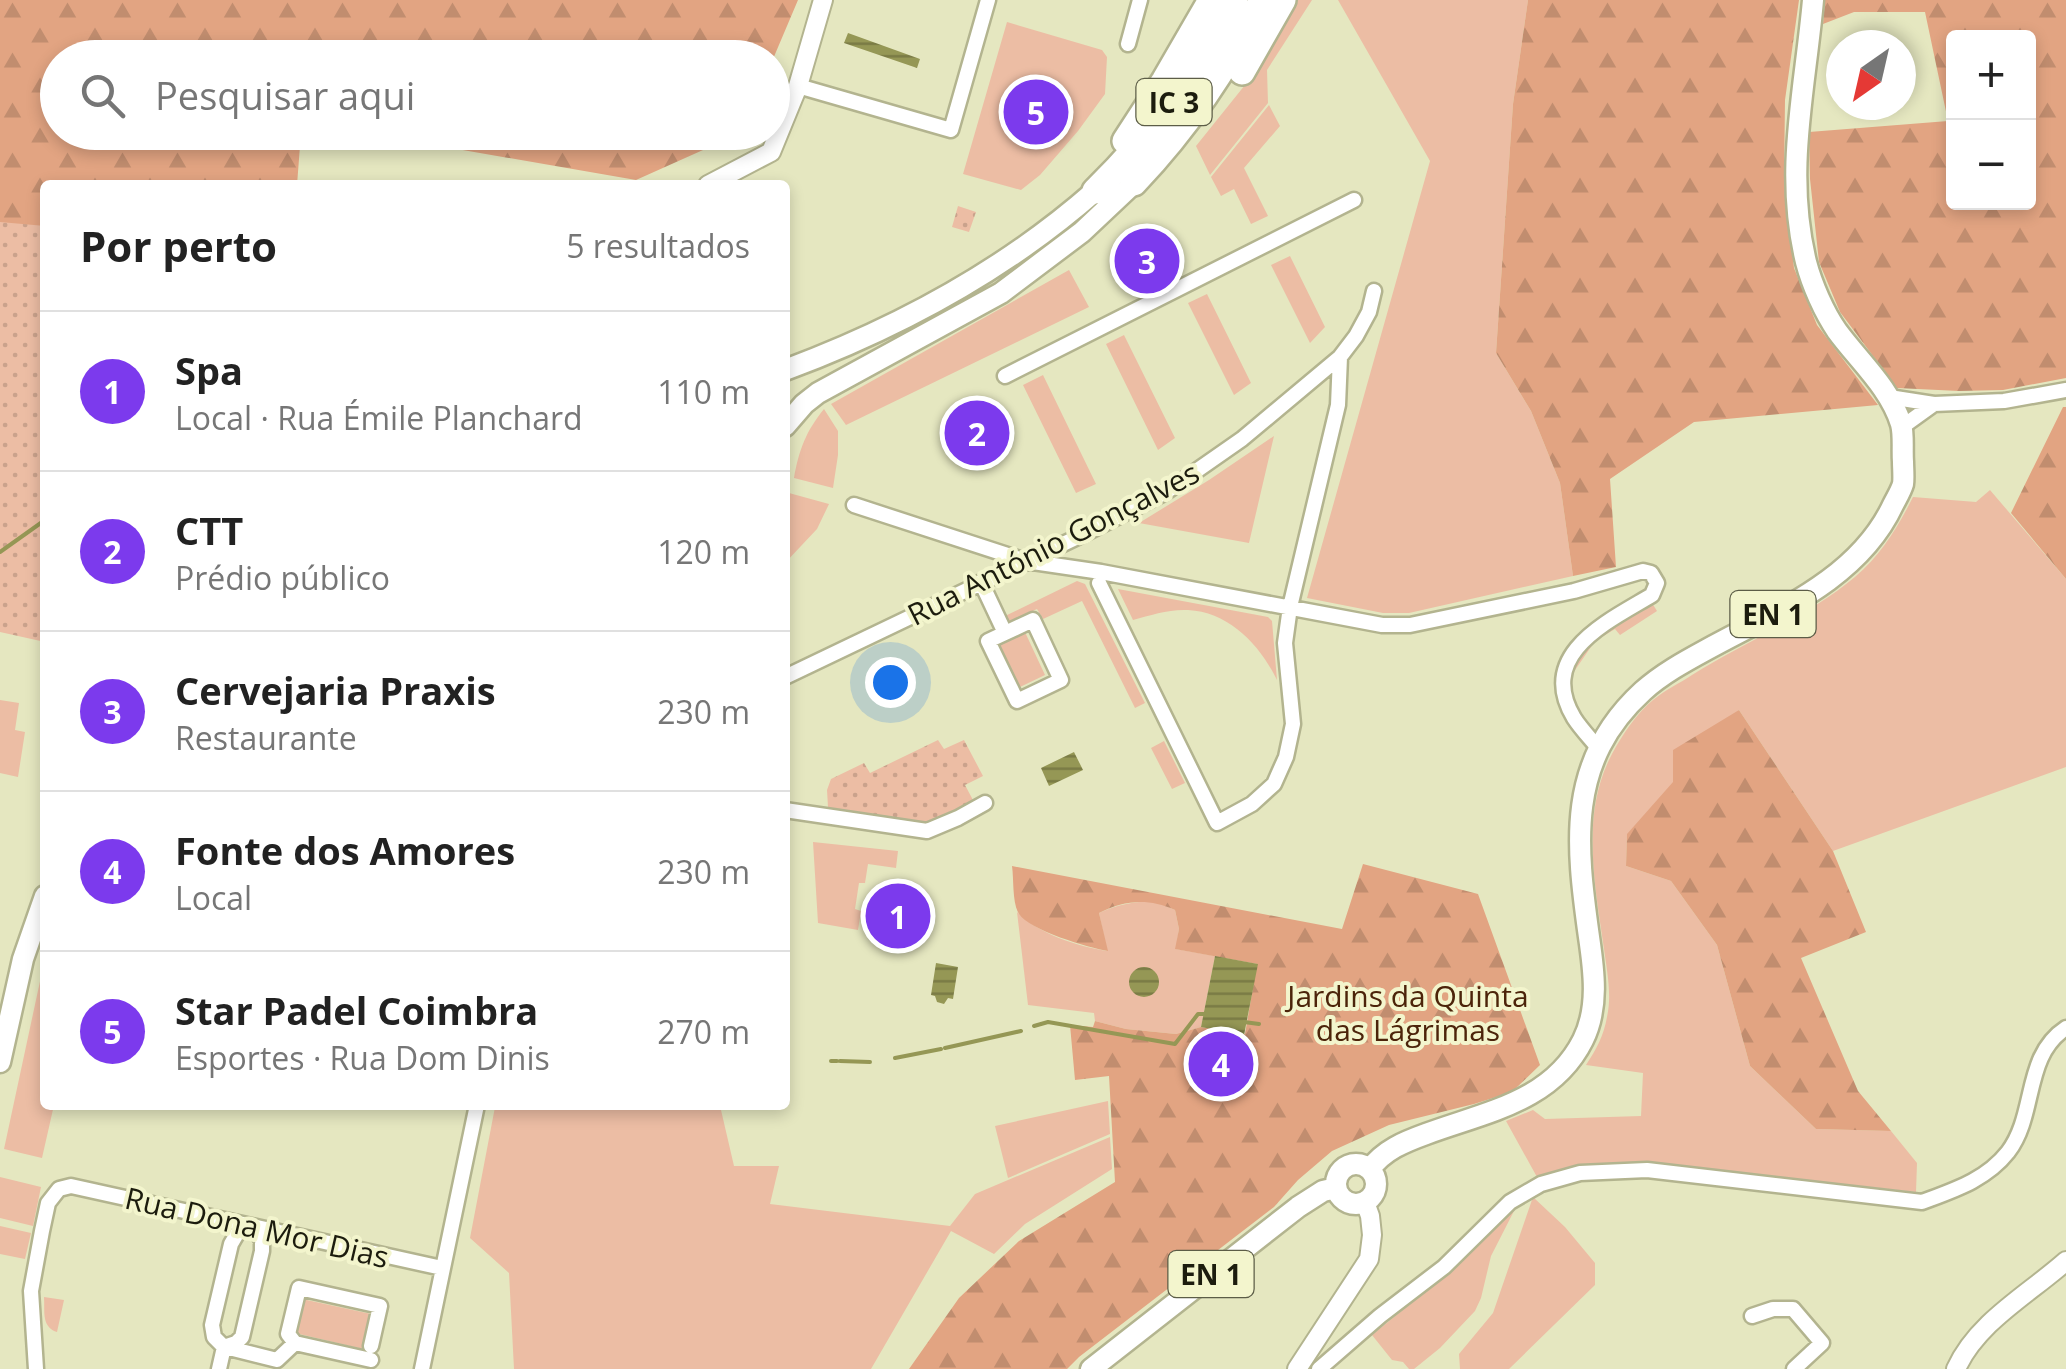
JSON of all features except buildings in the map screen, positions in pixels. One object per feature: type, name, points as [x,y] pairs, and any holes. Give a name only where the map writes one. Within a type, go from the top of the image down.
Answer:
[{"type":"highway","name":"IC 3","points":[[1095,190],[1164,82],[1210,0]]},
{"type":"highway","name":"IC 3","points":[[1095,190],[1146,139],[1168,110],[1235,0]]},
{"type":"highway","name":"IC 3","points":[[1178,134],[1228,64],[1262,0]]},
{"type":"highway","name":"IC 3","points":[[1178,134],[1241,73],[1283,0]]},
{"type":"highway","points":[[1134,183],[1178,134]]},
{"type":"main road","name":"EN 1","points":[[1091,1369],[1298,1207],[1323,1191],[1336,1188],[1338,1173],[1347,1166],[1358,1164],[1370,1169],[1380,1157],[1406,1142],[1500,1110],[1554,1079],[1585,1037],[1592,1012],[1594,978],[1579,862],[1580,815],[1586,782],[1599,750],[1619,718],[1643,691],[1672,670],[1795,602],[1845,568],[1885,522],[1903,484],[1902,426],[1889,397],[1834,327],[1808,267],[1799,226],[1794,184],[1796,146],[1813,0]]},
{"type":"main road","points":[[790,420],[818,393],[1001,292],[1082,232],[1134,183]]},
{"type":"main road","points":[[790,368],[850,345],[952,294],[1032,242],[1095,190]]},
{"type":"main road","points":[[0,1062],[23,959],[40,910]]},
{"type":"main road","points":[[1336,1188],[1346,1202],[1365,1202],[1376,1189],[1370,1169]]},
{"type":"street","points":[[790,106],[824,0]]},
{"type":"street","points":[[798,86],[951,130],[988,0]]},
{"type":"street","points":[[1128,44],[1140,0]]},
{"type":"street","points":[[718,180],[773,150]]},
{"type":"street","points":[[1005,376],[1354,200]]},
{"type":"street","name":"Rua António Gonçalves","points":[[790,672],[1166,492],[1242,439],[1340,357],[1369,312],[1374,292]]},
{"type":"street","points":[[1100,584],[1218,823],[1252,804],[1274,784],[1286,758],[1292,724],[1284,643],[1338,406],[1340,357]]},
{"type":"street","points":[[1889,397],[1934,404],[2004,402],[2066,390]]},
{"type":"street","points":[[1902,426],[1934,404]]},
{"type":"street","points":[[854,505],[1026,561],[1382,625],[1410,625],[1574,592],[1643,571],[1651,573],[1657,584],[1652,595],[1612,618],[1578,646],[1562,677],[1572,715],[1599,750]]},
{"type":"street","points":[[981,582],[1005,633]]},
{"type":"street","points":[[1033,620],[1062,680],[1017,701],[988,641],[1005,633],[1033,620]]},
{"type":"street","points":[[790,811],[927,831],[985,804]]},
{"type":"street","points":[[1319,1369],[1444,1267],[1510,1202],[1541,1184],[1580,1173],[1646,1170],[1922,1202],[1958,1189],[1987,1173],[2010,1150],[2041,1054],[2056,1034],[2066,1028]]},
{"type":"street","points":[[422,1369],[476,1110]]},
{"type":"street","name":"Rua Dona Mor Dias","points":[[36,1369],[31,1290],[48,1203],[59,1188],[71,1186],[442,1268]]},
{"type":"street","points":[[1297,1369],[1370,1260],[1372,1235],[1365,1202]]},
{"type":"street","points":[[224,1347],[242,1337],[262,1252],[262,1240],[254,1227],[238,1232],[231,1244],[212,1325],[214,1337],[224,1347],[278,1360],[295,1342]]},
{"type":"street","points":[[1956,1369],[1976,1337],[2066,1261]]},
{"type":"street","points":[[299,1288],[380,1306],[371,1353],[295,1342],[288,1334],[299,1288]]},
{"type":"street","points":[[1752,1316],[1773,1309],[1793,1309],[1822,1343],[1794,1369]]},
{"type":"street","points":[[219,1369],[224,1347]]},
{"type":"shaded area","points":[[1296,0],[1312,0],[1267,70],[1268,103],[1210,175],[1196,146],[1249,80]]},
{"type":"shaded area","points":[[1338,0],[1528,0],[1513,104],[1496,353],[1531,411],[1560,483],[1573,576],[1409,613],[1383,613],[1307,598],[1430,161]]},
{"type":"shaded area","points":[[1007,22],[1102,50],[1107,57],[1105,94],[1040,175],[1021,190],[963,174]]},
{"type":"shaded area","points":[[848,33],[920,59],[917,68],[844,43]]},
{"type":"shaded area","points":[[1269,105],[1280,126],[1244,168],[1268,216],[1251,224],[1234,189],[1221,196],[1211,177]]},
{"type":"shaded area","points":[[958,206],[976,212],[969,232],[952,227]]},
{"type":"shaded area","points":[[0,222],[40,226],[40,641],[0,632]]},
{"type":"shaded area","points":[[1290,256],[1325,327],[1310,343],[1271,265]]},
{"type":"shaded area","points":[[1069,270],[1089,307],[846,425],[831,404]]},
{"type":"shaded area","points":[[1207,294],[1251,383],[1234,395],[1188,303]]},
{"type":"shaded area","points":[[1124,335],[1175,438],[1158,450],[1106,344]]},
{"type":"shaded area","points":[[1043,375],[1096,484],[1076,493],[1023,385]]},
{"type":"shaded area","points":[[824,409],[838,431],[833,488],[794,478],[804,441]]},
{"type":"shaded area","points":[[1274,436],[1249,543],[1139,523],[1209,480]]},
{"type":"shaded area","points":[[1990,490],[2066,579],[2066,767],[1833,851],[1739,710],[1627,835],[1626,866],[1671,881],[1717,945],[1750,1066],[1816,1129],[1891,1131],[1917,1163],[1916,1192],[1647,1163],[1578,1165],[1537,1177],[1506,1121],[1533,1110],[1545,1119],[1641,1116],[1643,1073],[1586,1065],[1602,1036],[1609,1000],[1594,875],[1593,825],[1602,777],[1625,732],[1662,693],[1796,617],[1855,577],[1888,540],[1913,497],[1976,502]]},
{"type":"shaded area","points":[[790,493],[829,504],[817,529],[790,558]]},
{"type":"shaded area","points":[[1077,581],[1085,584],[1145,703],[1135,708],[1082,601],[1043,619],[1037,609],[1007,623],[1003,617]]},
{"type":"shaded area","points":[[1118,589],[1268,617],[1272,621],[1277,680],[1252,643],[1230,624],[1188,610],[1133,620]]},
{"type":"shaded area","points":[[1652,603],[1657,611],[1620,635],[1615,629],[1595,641],[1573,673],[1567,675],[1592,640],[1615,622]]},
{"type":"shaded area","points":[[1024,630],[1045,675],[1020,687],[998,642]]},
{"type":"shaded area","points":[[0,700],[19,703],[15,730],[25,732],[18,777],[0,773]]},
{"type":"shaded area","points":[[938,740],[944,749],[964,740],[983,776],[965,785],[974,802],[951,815],[924,823],[828,807],[831,779],[864,763],[870,773]]},
{"type":"shaded area","points":[[1164,741],[1185,783],[1172,789],[1151,748]]},
{"type":"shaded area","points":[[1074,752],[1083,770],[1049,786],[1041,768]]},
{"type":"shaded area","points":[[813,842],[898,851],[896,868],[868,864],[865,883],[859,883],[855,909],[861,911],[858,930],[818,923]]},
{"type":"shaded area","points":[[1155,901],[1175,910],[1179,929],[1176,949],[1215,956],[1201,1027],[1176,1034],[1126,1029],[1095,1021],[1094,1013],[1028,1005],[1017,912],[1059,938],[1107,951],[1099,913],[1126,904]]},
{"type":"shaded area","points":[[1215,956],[1258,964],[1244,1035],[1201,1027]]},
{"type":"shaded area","points":[[936,963],[958,967],[953,999],[948,998],[944,1004],[931,995]]},
{"type":"shaded area","points":[[1144,967],[1155,971],[1159,982],[1155,993],[1144,997],[1133,993],[1129,982],[1133,971]]},
{"type":"shaded area","points":[[40,981],[40,1110],[53,1110],[42,1158],[4,1149]]},
{"type":"shaded area","points":[[1108,1101],[1110,1134],[1008,1178],[995,1126]]},
{"type":"shaded area","points":[[494,1110],[721,1110],[734,1166],[779,1166],[770,1204],[950,1226],[975,1194],[1110,1137],[1112,1169],[1025,1224],[994,1254],[951,1231],[871,1369],[514,1369],[509,1273],[470,1238]]},
{"type":"shaded area","points":[[0,1177],[41,1187],[33,1226],[0,1218]]},
{"type":"shaded area","points":[[1533,1197],[1595,1263],[1595,1285],[1509,1369],[1460,1369],[1459,1354],[1493,1313]]},
{"type":"shaded area","points":[[1513,1208],[1491,1256],[1475,1311],[1414,1369],[1392,1360],[1372,1335],[1448,1273]]},
{"type":"shaded area","points":[[0,1226],[31,1233],[25,1259],[0,1254]]},
{"type":"shaded area","points":[[44,1297],[64,1300],[57,1332],[46,1322]]},
{"type":"shaded area","points":[[302,1299],[371,1314],[363,1349],[295,1333]]},
{"type":"green space","points":[[0,0],[798,0],[781,40],[40,40],[40,150],[300,150],[297,180],[40,180],[40,229],[0,225]]},
{"type":"green space","points":[[1528,0],[1799,0],[1785,100],[1784,180],[1794,268],[1817,325],[1878,405],[1694,422],[1610,479],[1616,567],[1573,576],[1560,483],[1531,411],[1496,353],[1513,104]]},
{"type":"green space","points":[[1825,0],[2066,0],[2066,378],[2003,390],[1897,388],[1840,312],[1819,262],[1809,132],[1946,121],[1946,210],[2036,210],[2036,30],[1946,30],[1946,112],[1925,12],[1854,12],[1823,24]]},
{"type":"green space","points":[[463,150],[703,150],[636,180]]},
{"type":"green space","points":[[2066,407],[2066,579],[2011,513]]},
{"type":"green space","points":[[1739,710],[1833,851],[1866,932],[1801,958],[1858,1091],[1891,1131],[1816,1129],[1750,1066],[1717,945],[1671,881],[1626,866],[1627,834],[1673,782],[1673,750]]},
{"type":"green space","name":"Jardins da Quinta das Lágrimas","points":[[1363,864],[1478,894],[1540,1065],[1512,1092],[1389,1125],[1332,1151],[1274,1207],[1067,1369],[909,1369],[959,1298],[1019,1241],[1115,1182],[1109,1076],[1075,1080],[1070,1025],[1093,1027],[1095,1021],[1176,1034],[1201,1027],[1245,1034],[1257,964],[1175,949],[1179,929],[1175,910],[1146,902],[1118,905],[1099,913],[1108,951],[1047,932],[1019,914],[1012,866],[1342,929]]},
{"type":"waterway","points":[[0,552],[40,524]]},
{"type":"waterway","points":[[1034,1026],[1048,1022],[1175,1044],[1198,1014],[1205,1014]]},
{"type":"waterway","points":[[1244,1022],[1259,1024]]},
{"type":"waterway","points":[[945,1048],[1021,1031]]},
{"type":"waterway","points":[[895,1058],[941,1049]]},
{"type":"waterway","points":[[831,1061],[837,1061]]},
{"type":"waterway","points":[[840,1061],[870,1062]]},
{"type":"place","name":"Star Padel Coimbra","points":[[1036,112]]},
{"type":"place","name":"Cervejaria Praxis","points":[[1147,261]]},
{"type":"place","name":"CTT","points":[[977,433]]},
{"type":"place","name":"Spa","points":[[898,916]]},
{"type":"place","name":"Fonte dos Amores","points":[[1221,1064]]}]
